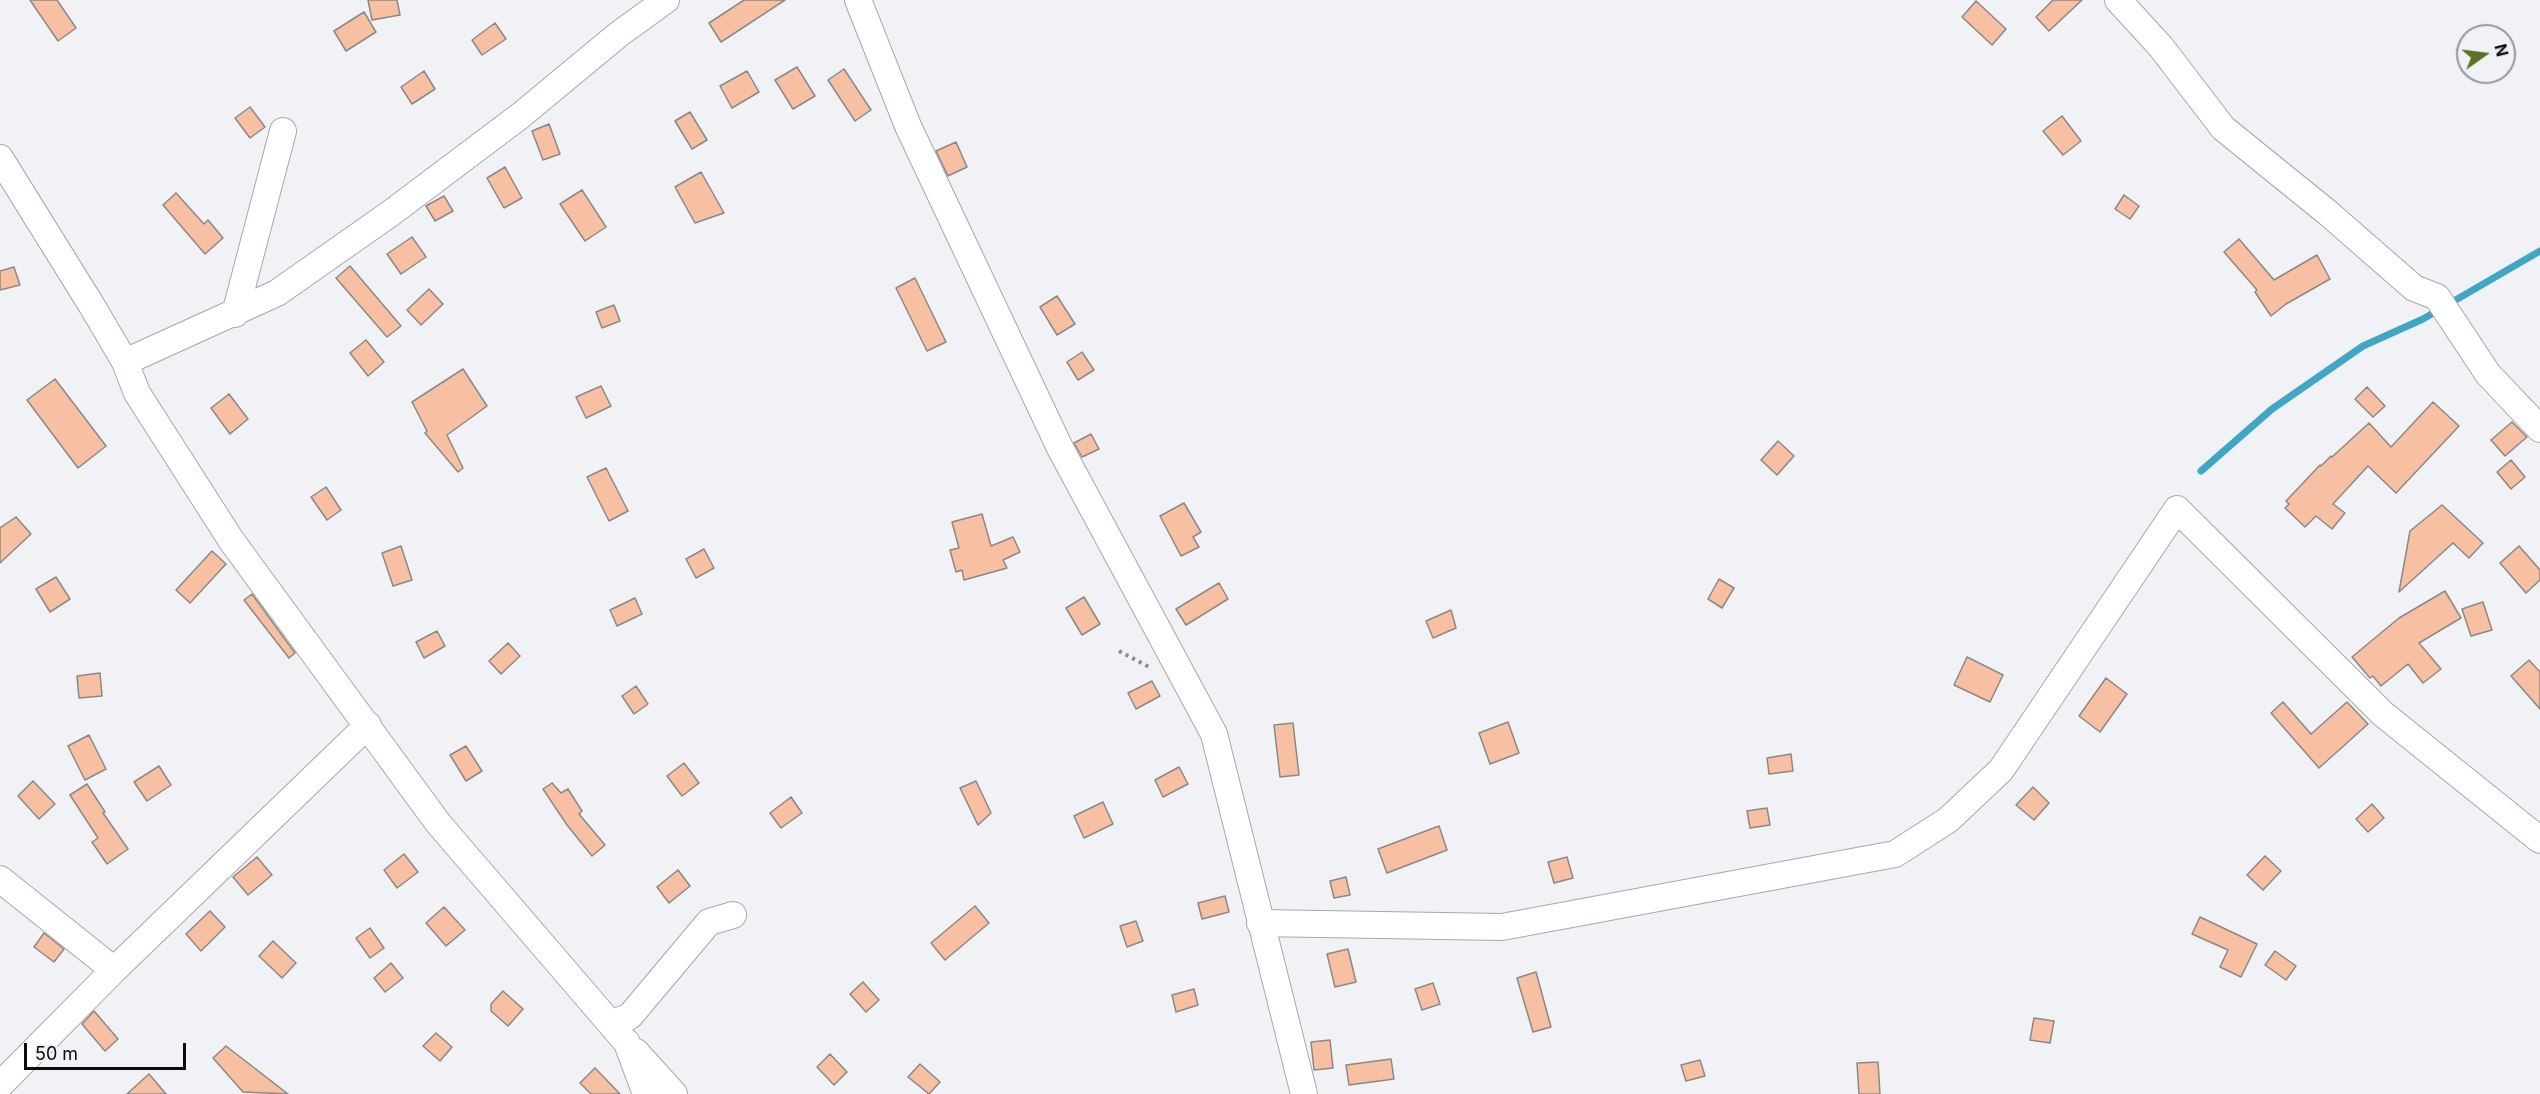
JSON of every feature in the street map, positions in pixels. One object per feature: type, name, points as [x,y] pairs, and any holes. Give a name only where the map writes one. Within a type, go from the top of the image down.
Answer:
[{"type":"street","points":[[125,362],[277,293],[392,213],[520,116],[619,34],[666,0]]},
{"type":"street","points":[[858,0],[908,126],[1060,448],[1215,734],[1304,1094]]},
{"type":"street","points":[[2118,0],[2161,47],[2223,128],[2328,213],[2414,288],[2437,297],[2488,374],[2540,429]]},
{"type":"street","points":[[235,314],[283,131]]},
{"type":"street","points":[[0,158],[125,362],[137,393],[231,540],[438,823],[619,1034],[674,1094]]},
{"type":"street","points":[[1260,923],[1502,927],[1895,854],[1948,820],[2001,770],[2177,509],[2383,714],[2540,840]]},
{"type":"street","points":[[0,1085],[114,970],[368,725]]},
{"type":"street","points":[[0,879],[114,970]]},
{"type":"street","points":[[619,1034],[630,1016],[709,922],[732,915]]},
{"type":"street","points":[[619,1034],[646,1094]]},
{"type":"building","points":[[30,0],[57,0],[76,28],[58,41]]},
{"type":"building","points":[[368,0],[397,0],[400,15],[372,20]]},
{"type":"building","points":[[744,0],[785,0],[721,42],[709,23]]},
{"type":"building","points":[[2053,0],[2082,0],[2049,31],[2036,17]]},
{"type":"building","points":[[1976,1],[2006,29],[1992,45],[1962,17]]},
{"type":"building","points":[[364,12],[376,32],[346,51],[334,31]]},
{"type":"building","points":[[495,23],[506,39],[482,55],[472,40]]},
{"type":"building","points":[[797,67],[815,96],[793,109],[775,80]]},
{"type":"building","points":[[844,69],[871,110],[855,121],[828,80]]},
{"type":"building","points":[[424,71],[435,89],[412,104],[401,87]]},
{"type":"building","points":[[747,71],[759,92],[732,108],[720,86]]},
{"type":"building","points":[[250,107],[265,127],[250,138],[235,118]]},
{"type":"building","points":[[690,112],[707,140],[692,149],[675,121]]},
{"type":"building","points":[[2062,116],[2081,141],[2063,155],[2043,131]]},
{"type":"building","points":[[549,124],[560,154],[543,160],[532,131]]},
{"type":"building","points":[[956,142],[967,167],[948,176],[936,151]]},
{"type":"building","points":[[505,167],[522,198],[504,208],[487,178]]},
{"type":"building","points":[[701,172],[724,213],[695,223],[675,187]]},
{"type":"building","points":[[582,190],[606,227],[585,241],[560,204]]},
{"type":"building","points":[[176,193],[204,224],[208,220],[223,238],[205,254],[163,205]]},
{"type":"building","points":[[2124,195],[2139,206],[2130,219],[2115,209]]},
{"type":"building","points":[[444,196],[453,211],[435,221],[426,206]]},
{"type":"building","points":[[412,237],[426,257],[401,274],[387,254]]},
{"type":"building","points":[[2239,239],[2274,280],[2317,255],[2330,279],[2286,304],[2271,316],[2255,292],[2257,290],[2224,252]]},
{"type":"building","points":[[350,266],[401,326],[387,337],[336,278]]},
{"type":"building","points":[[14,267],[20,285],[0,290],[0,271]]},
{"type":"building","points":[[915,278],[946,342],[927,351],[896,288]]},
{"type":"building","points":[[429,289],[443,304],[421,325],[407,310]]},
{"type":"building","points":[[1057,296],[1075,324],[1057,335],[1040,307]]},
{"type":"building","points":[[614,305],[620,321],[602,328],[596,312]]},
{"type":"building","points":[[366,340],[384,362],[368,376],[350,353]]},
{"type":"building","points":[[1082,352],[1094,370],[1078,380],[1067,362]]},
{"type":"building","points":[[463,369],[487,406],[447,435],[463,468],[458,472],[425,433],[427,431],[412,402]]},
{"type":"building","points":[[55,379],[106,446],[78,468],[27,400]]},
{"type":"building","points":[[601,386],[611,406],[586,418],[576,397]]},
{"type":"building","points":[[2367,387],[2385,406],[2373,417],[2355,399]]},
{"type":"building","points":[[229,394],[248,419],[230,434],[211,408]]},
{"type":"building","points":[[2433,402],[2459,426],[2396,493],[2368,466],[2333,504],[2345,513],[2332,529],[2316,516],[2305,527],[2285,508],[2289,504],[2286,501],[2320,465],[2369,423],[2391,447]]},
{"type":"building","points":[[2512,422],[2527,437],[2505,456],[2491,440]]},
{"type":"building","points":[[1091,434],[1099,449],[1082,457],[1074,443]]},
{"type":"building","points":[[1778,441],[1794,456],[1777,475],[1761,460]]},
{"type":"building","points":[[2511,460],[2525,477],[2511,489],[2497,472]]},
{"type":"building","points":[[606,468],[628,511],[609,521],[587,477]]},
{"type":"building","points":[[326,487],[341,510],[327,520],[311,497]]},
{"type":"building","points":[[1184,503],[1201,532],[1193,537],[1199,547],[1181,556],[1160,516]]},
{"type":"building","points":[[2442,505],[2483,543],[2469,558],[2453,543],[2399,592],[2410,531]]},
{"type":"building","points":[[982,514],[991,546],[1013,537],[1020,552],[1003,560],[1007,568],[964,580],[962,570],[956,572],[950,550],[959,548],[952,522]]},
{"type":"building","points":[[16,517],[31,534],[0,563],[0,528]]},
{"type":"building","points":[[401,546],[412,580],[393,586],[382,553]]},
{"type":"building","points":[[2519,546],[2540,570],[2540,580],[2526,593],[2500,563]]},
{"type":"building","points":[[704,549],[714,568],[696,578],[686,559]]},
{"type":"building","points":[[212,551],[226,564],[190,603],[176,590]]},
{"type":"building","points":[[56,577],[70,599],[50,612],[36,589]]},
{"type":"building","points":[[1719,579],[1734,588],[1722,608],[1708,599]]},
{"type":"building","points":[[1219,583],[1228,599],[1186,625],[1176,609]]},
{"type":"building","points":[[2445,591],[2461,618],[2419,643],[2441,669],[2423,683],[2408,664],[2381,686],[2373,676],[2370,678],[2352,657],[2399,618]]},
{"type":"building","points":[[252,594],[295,653],[289,658],[244,600]]},
{"type":"building","points":[[1084,597],[1100,624],[1082,635],[1066,608]]},
{"type":"building","points":[[635,598],[642,614],[617,626],[610,610]]},
{"type":"building","points":[[2483,602],[2492,630],[2471,636],[2462,609]]},
{"type":"building","points":[[1451,610],[1456,628],[1433,638],[1426,621]]},
{"type":"building","points":[[437,631],[445,646],[424,658],[416,642]]},
{"type":"building","points":[[508,643],[520,656],[501,674],[489,661]]},
{"type":"building","points":[[1967,657],[2003,675],[1990,702],[1954,685]]},
{"type":"building","points":[[2529,660],[2540,672],[2540,709],[2511,676]]},
{"type":"building","points":[[100,673],[102,696],[79,698],[77,676]]},
{"type":"building","points":[[2106,678],[2127,694],[2100,732],[2079,716]]},
{"type":"building","points":[[1152,681],[1160,696],[1136,709],[1128,693]]},
{"type":"building","points":[[636,686],[648,704],[634,714],[622,696]]},
{"type":"building","points":[[2283,702],[2311,734],[2347,702],[2368,724],[2319,768],[2271,713]]},
{"type":"building","points":[[1508,722],[1519,753],[1490,764],[1479,733]]},
{"type":"building","points":[[1293,723],[1299,775],[1280,777],[1274,725]]},
{"type":"building","points":[[89,735],[106,769],[85,780],[68,746]]},
{"type":"building","points":[[466,746],[482,771],[466,781],[450,755]]},
{"type":"building","points":[[1791,754],[1793,771],[1769,774],[1767,758]]},
{"type":"building","points":[[684,763],[699,783],[682,796],[667,776]]},
{"type":"building","points":[[159,766],[171,785],[147,801],[134,782]]},
{"type":"building","points":[[1179,767],[1188,784],[1163,797],[1155,780]]},
{"type":"building","points":[[33,781],[55,804],[39,819],[18,796]]},
{"type":"building","points":[[976,781],[991,813],[978,825],[960,788]]},
{"type":"building","points":[[552,783],[561,793],[568,789],[582,811],[579,814],[605,845],[592,856],[567,825],[543,789]]},
{"type":"building","points":[[87,784],[105,812],[103,813],[128,849],[107,864],[92,842],[98,838],[70,795]]},
{"type":"building","points":[[2033,787],[2049,803],[2034,820],[2016,805]]},
{"type":"building","points":[[791,797],[802,813],[781,828],[770,813]]},
{"type":"building","points":[[1103,802],[1113,824],[1084,838],[1074,816]]},
{"type":"building","points":[[2372,804],[2384,818],[2368,832],[2356,819]]},
{"type":"building","points":[[1767,808],[1770,825],[1750,828],[1747,811]]},
{"type":"building","points":[[1439,826],[1447,850],[1387,873],[1378,849]]},
{"type":"building","points":[[404,854],[418,872],[397,888],[384,870]]},
{"type":"building","points":[[2265,856],[2281,871],[2263,890],[2247,875]]},
{"type":"building","points":[[257,857],[272,875],[248,895],[233,877]]},
{"type":"building","points":[[1567,857],[1573,878],[1554,883],[1548,862]]},
{"type":"building","points":[[678,870],[690,886],[669,903],[657,887]]},
{"type":"building","points":[[1346,877],[1350,895],[1334,898],[1330,881]]},
{"type":"building","points":[[1225,896],[1229,912],[1202,919],[1198,903]]},
{"type":"building","points":[[975,906],[989,923],[945,960],[931,943]]},
{"type":"building","points":[[444,907],[465,930],[446,946],[426,923]]},
{"type":"building","points":[[210,911],[225,927],[201,951],[186,934]]},
{"type":"building","points":[[2200,917],[2257,944],[2241,977],[2220,967],[2228,950],[2192,934]]},
{"type":"building","points":[[1136,921],[1143,941],[1127,947],[1120,926]]},
{"type":"building","points":[[370,928],[384,948],[370,958],[356,938]]},
{"type":"building","points":[[44,933],[64,949],[54,962],[34,947]]},
{"type":"building","points":[[273,941],[296,963],[282,978],[259,956]]},
{"type":"building","points":[[1348,949],[1356,982],[1335,987],[1327,954]]},
{"type":"building","points":[[2275,951],[2296,966],[2286,980],[2265,965]]},
{"type":"building","points":[[391,963],[403,978],[385,992],[374,978]]},
{"type":"building","points":[[1536,972],[1551,1027],[1533,1032],[1517,978]]},
{"type":"building","points":[[863,982],[879,1000],[866,1012],[850,994]]},
{"type":"building","points":[[1433,983],[1440,1004],[1422,1010],[1415,989]]},
{"type":"building","points":[[1194,989],[1198,1005],[1176,1012],[1172,995]]},
{"type":"building","points":[[503,991],[523,1009],[508,1026],[491,1011],[491,1004]]},
{"type":"building","points":[[94,1011],[118,1039],[105,1051],[82,1024]]},
{"type":"building","points":[[2034,1018],[2054,1021],[2050,1043],[2030,1040]]},
{"type":"building","points":[[436,1033],[452,1047],[440,1061],[423,1046]]},
{"type":"building","points":[[1330,1040],[1333,1068],[1314,1070],[1311,1042]]},
{"type":"building","points":[[226,1046],[288,1094],[243,1092],[213,1058]]},
{"type":"building","points":[[830,1054],[847,1072],[834,1085],[817,1067]]},
{"type":"building","points":[[1391,1059],[1394,1079],[1349,1085],[1346,1065]]},
{"type":"building","points":[[1700,1060],[1705,1076],[1686,1081],[1681,1065]]},
{"type":"building","points":[[1878,1062],[1880,1094],[1859,1094],[1857,1063]]},
{"type":"building","points":[[920,1064],[940,1082],[929,1094],[908,1077]]},
{"type":"building","points":[[595,1068],[620,1094],[591,1094],[580,1083]]},
{"type":"building","points":[[149,1074],[166,1094],[127,1094]]},
{"type":"waterway","points":[[2201,471],[2272,409],[2363,346],[2423,319],[2540,251]]}]
